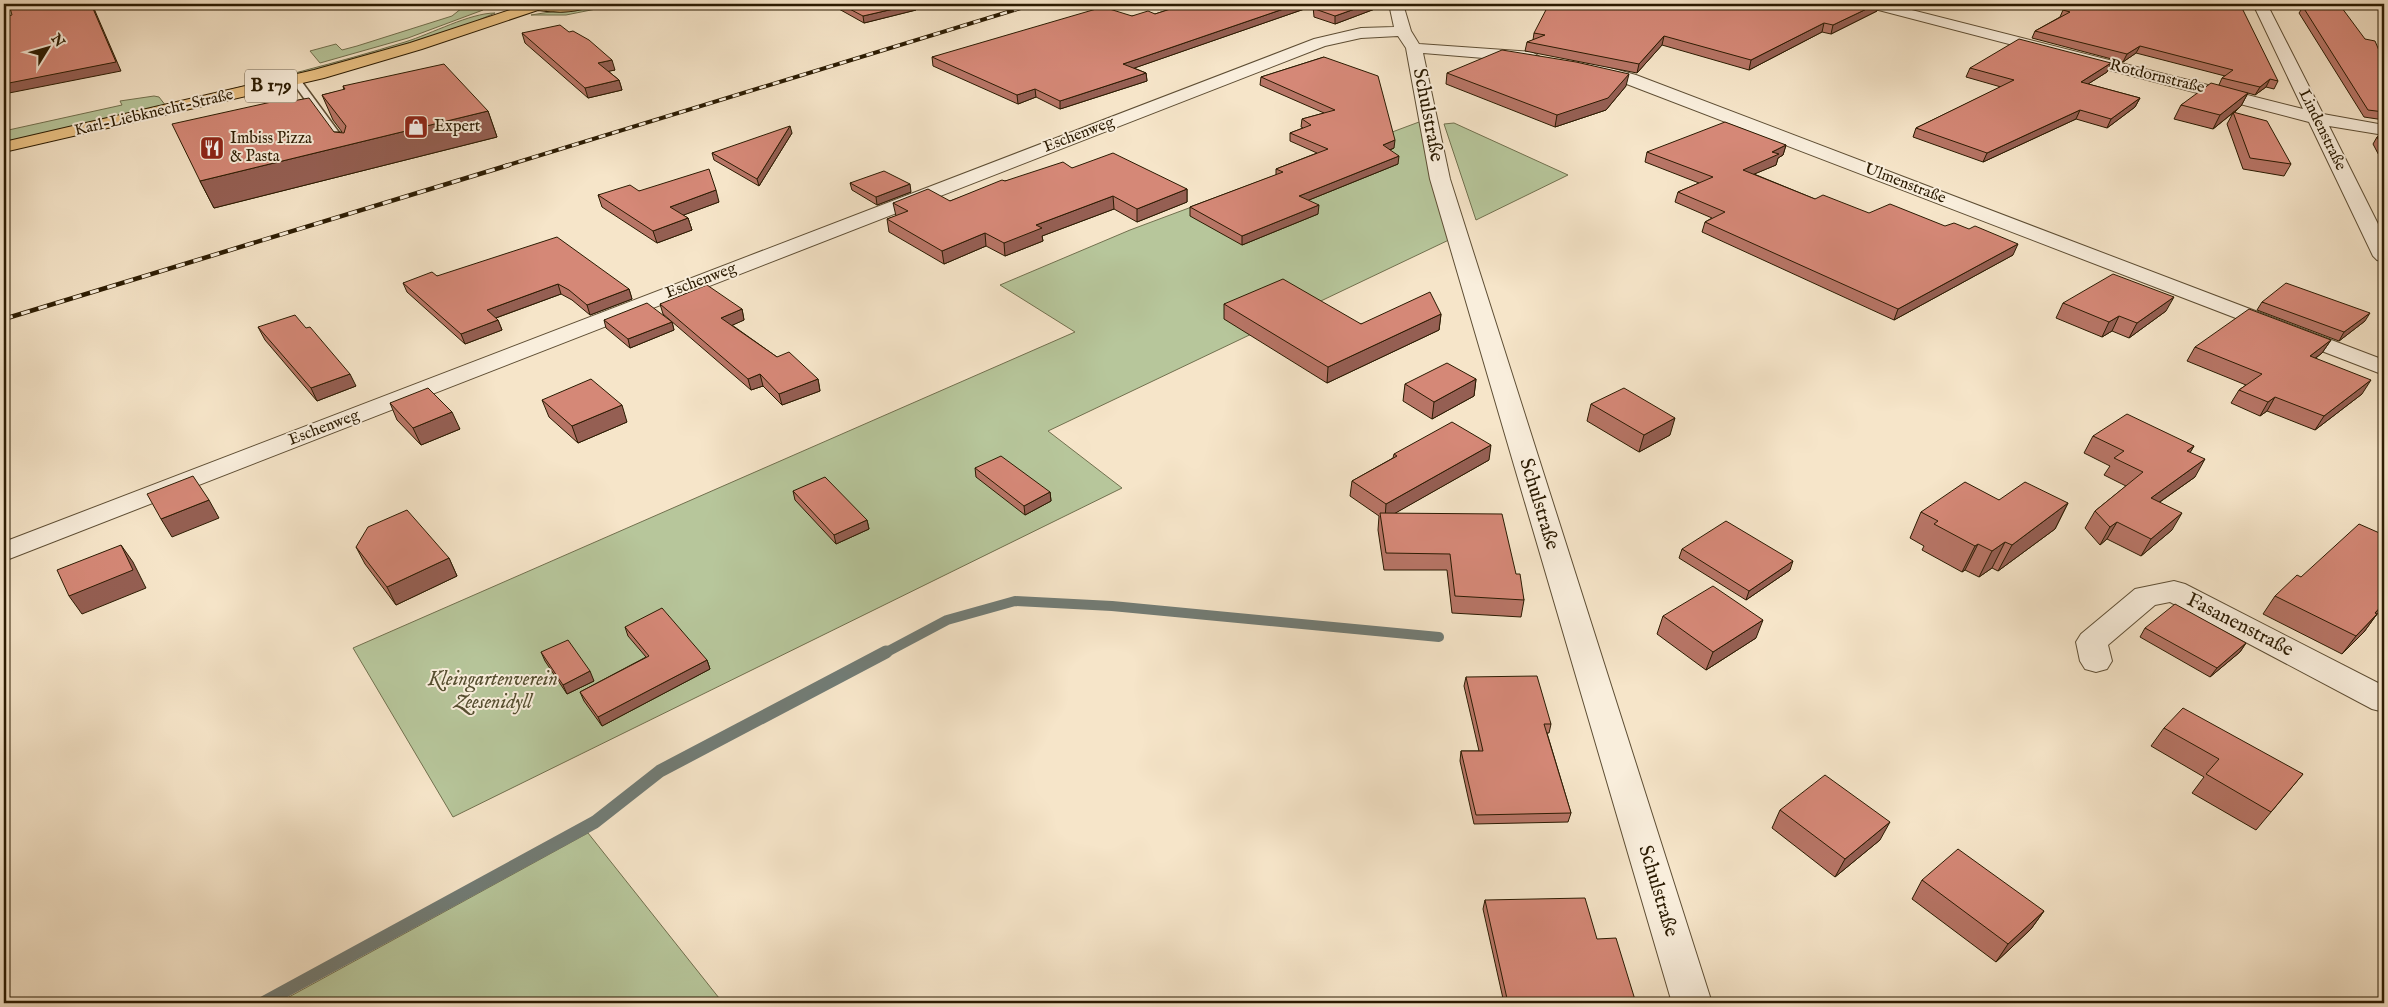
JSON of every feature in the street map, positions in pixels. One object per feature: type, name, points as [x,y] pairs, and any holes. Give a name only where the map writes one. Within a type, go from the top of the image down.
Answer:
[{"type":"main road","name":"B 179","points":[[529,5],[554,8],[583,4]]},
{"type":"main road","name":"Karl-Liebknecht-Straße","points":[[4,147],[296,80],[416,46],[529,5]]},
{"type":"street","name":"Schulstraße","points":[[1396,4],[1409,39],[1440,180],[1692,1003]]},
{"type":"street","name":"Rotdornstraße","points":[[1872,4],[2316,118],[2384,130]]},
{"type":"street","name":"Lindenstraße","points":[[2260,4],[2384,256]]},
{"type":"street","name":"Eschenweg","points":[[4,552],[1320,42],[1360,33],[1409,39]]},
{"type":"street","points":[[1409,39],[1554,61]]},
{"type":"street","name":"Ulmenstraße","points":[[1577,65],[1630,79],[2384,368]]},
{"type":"street","name":"Fasanenstraße","points":[[2096,661],[2092,642],[2146,596],[2174,591],[2384,700]]},
{"type":"lane","points":[[296,80],[350,155]]},
{"type":"green space","points":[[467,4],[483,4],[483,10],[408,38],[320,63],[310,51],[336,44],[342,50],[357,46],[452,16]]},
{"type":"green space","points":[[594,5],[601,8],[566,15],[531,15]]},
{"type":"green space","points":[[495,13],[424,41],[387,52],[312,72],[200,97],[354,57],[405,42],[474,16]]},
{"type":"green space","points":[[154,96],[159,97],[166,106],[152,113],[4,145],[4,131],[122,105],[120,101]]},
{"type":"green space","name":"Kleingartenverein Zeesenidyll","points":[[1419,122],[1453,238],[1048,431],[1122,488],[453,817],[353,648],[1075,332],[1000,285],[1130,230]]},
{"type":"green space","points":[[1454,123],[1568,175],[1476,220],[1444,124]]},
{"type":"green space","points":[[588,833],[723,1003],[278,1003]]},
{"type":"building","points":[[9,4],[91,4],[116,62],[4,84],[4,17],[12,15]]},
{"type":"building","points":[[840,4],[915,4],[863,16]]},
{"type":"building","points":[[1186,4],[1298,4],[1123,64],[1146,73],[1060,101],[1035,89],[1017,95],[932,57],[1103,7],[1132,16],[1148,11],[1155,14]]},
{"type":"building","points":[[1314,4],[1369,4],[1335,16],[1315,9]]},
{"type":"building","points":[[1549,4],[1877,4],[1833,25],[1824,23],[1751,60],[1664,36],[1639,64],[1527,42],[1545,35],[1534,33]]},
{"type":"building","points":[[2073,4],[2240,4],[2278,81],[2270,79],[2260,87],[2222,78],[2233,70],[2140,46],[2127,54],[2035,31],[2070,12],[2063,10]]},
{"type":"building","points":[[2305,4],[2339,4],[2365,39],[2375,41],[2384,61],[2384,112],[2368,110],[2303,7]]},
{"type":"building","points":[[560,25],[569,32],[573,31],[589,40],[612,60],[598,63],[619,80],[585,88],[522,33]]},
{"type":"building","points":[[2019,39],[2111,63],[2081,82],[2140,98],[2111,119],[2080,110],[1987,153],[1916,128],[2014,80],[1970,68]]},
{"type":"building","points":[[1502,50],[1576,62],[1629,74],[1608,98],[1557,115],[1447,73]]},
{"type":"building","points":[[1324,57],[1378,76],[1395,140],[1383,145],[1399,156],[1299,196],[1319,205],[1242,236],[1190,207],[1283,172],[1276,169],[1328,149],[1290,133],[1311,125],[1302,119],[1335,110],[1261,77]]},
{"type":"building","points":[[444,64],[488,111],[200,181],[172,124],[285,99],[287,102],[309,98],[334,132],[344,133],[346,126],[322,95],[345,89],[343,86]]},
{"type":"building","points":[[2211,83],[2248,93],[2220,115],[2181,105]]},
{"type":"building","points":[[2233,112],[2267,121],[2291,164],[2250,158]]},
{"type":"building","points":[[1725,122],[1786,145],[1772,152],[1779,154],[1743,170],[1815,199],[1823,195],[1869,213],[1890,204],[1945,226],[1954,223],[1969,229],[1975,226],[2018,244],[1898,309],[1705,222],[1725,212],[1678,192],[1713,177],[1647,152]]},
{"type":"building","points":[[790,126],[757,179],[712,153]]},
{"type":"building","points":[[2384,132],[2384,150],[2377,137]]},
{"type":"building","points":[[1113,153],[1187,189],[1137,209],[1113,196],[1036,225],[1042,228],[1004,243],[985,233],[942,251],[887,219],[908,211],[893,203],[928,189],[950,201],[1002,180],[1005,181],[1063,162],[1072,168]]},
{"type":"building","points":[[709,169],[716,190],[670,207],[688,218],[653,231],[598,195],[630,185],[639,191]]},
{"type":"building","points":[[884,171],[910,184],[876,197],[850,183]]},
{"type":"building","points":[[557,237],[629,289],[587,305],[569,290],[558,284],[487,310],[498,320],[461,334],[403,283],[432,272],[437,276]]},
{"type":"building","points":[[2113,274],[2174,297],[2137,323],[2119,316],[2109,322],[2063,303]]},
{"type":"building","points":[[1283,279],[1361,324],[1430,292],[1441,314],[1328,367],[1224,304]]},
{"type":"building","points":[[2286,283],[2370,313],[2344,332],[2262,302]]},
{"type":"building","points":[[707,285],[742,309],[721,318],[777,357],[789,352],[818,379],[779,394],[760,374],[748,379],[660,304]]},
{"type":"building","points":[[647,303],[672,322],[628,339],[604,320]]},
{"type":"building","points":[[2249,309],[2331,340],[2310,356],[2371,380],[2324,416],[2275,397],[2268,402],[2239,390],[2262,374],[2195,347]]},
{"type":"building","points":[[295,315],[306,328],[310,327],[350,374],[311,388],[258,327]]},
{"type":"building","points":[[1447,363],[1476,379],[1434,402],[1405,384]]},
{"type":"building","points":[[591,379],[622,405],[572,426],[542,400]]},
{"type":"building","points":[[428,388],[452,412],[413,428],[390,403]]},
{"type":"building","points":[[1624,388],[1675,418],[1644,435],[1591,404]]},
{"type":"building","points":[[2127,414],[2194,446],[2187,451],[2205,459],[2151,498],[2182,513],[2151,539],[2117,522],[2110,527],[2095,511],[2143,472],[2114,458],[2124,451],[2093,436]]},
{"type":"building","points":[[1452,422],[1491,445],[1386,504],[1352,481],[1397,456],[1394,454]]},
{"type":"building","points":[[1001,456],[1050,492],[1024,506],[975,468]]},
{"type":"building","points":[[193,476],[209,500],[161,519],[147,494]]},
{"type":"building","points":[[825,477],[867,520],[834,535],[793,491]]},
{"type":"building","points":[[1965,482],[1999,500],[2025,482],[2068,503],[2012,545],[2005,542],[1992,551],[1978,544],[1975,546],[1934,524],[1938,521],[1921,512]]},
{"type":"building","points":[[407,510],[449,558],[387,587],[356,547],[368,527]]},
{"type":"building","points":[[1380,513],[1502,514],[1516,574],[1520,574],[1524,600],[1455,596],[1450,554],[1386,553]]},
{"type":"building","points":[[1726,521],[1793,561],[1749,591],[1682,549]]},
{"type":"building","points":[[2359,524],[2384,535],[2384,603],[2375,613],[2377,614],[2356,636],[2275,596],[2297,575],[2301,577]]},
{"type":"building","points":[[121,545],[133,570],[69,596],[57,570]]},
{"type":"building","points":[[1713,586],[1763,620],[1713,652],[1663,616]]},
{"type":"building","points":[[2175,604],[2246,643],[2217,668],[2145,628]]},
{"type":"building","points":[[662,608],[707,660],[598,717],[580,692],[649,656],[625,627]]},
{"type":"building","points":[[568,640],[590,671],[563,685],[541,652]]},
{"type":"building","points":[[1537,676],[1551,724],[1544,724],[1571,813],[1476,815],[1461,751],[1483,751],[1466,677]]},
{"type":"building","points":[[2183,708],[2303,774],[2271,812],[2206,774],[2219,759],[2164,728]]},
{"type":"building","points":[[1825,775],[1890,822],[1845,859],[1780,810]]},
{"type":"building","points":[[1958,849],[2044,911],[2008,944],[1922,880]]},
{"type":"building","points":[[1585,898],[1597,939],[1616,938],[1636,1003],[1508,1003],[1485,900]]},
{"type":"waterway","points":[[883,654],[947,620],[1015,601],[1112,606],[1439,637]]},
{"type":"waterway","points":[[263,1003],[595,822],[660,771],[886,652]]},
{"type":"railway","points":[[505,166],[1034,4]]},
{"type":"railway","points":[[4,319],[509,165]]},
{"type":"place","name":"Expert","points":[[416,127]]},
{"type":"place","name":"Imbiss Pizza & Pasta","points":[[212,148]]}]
